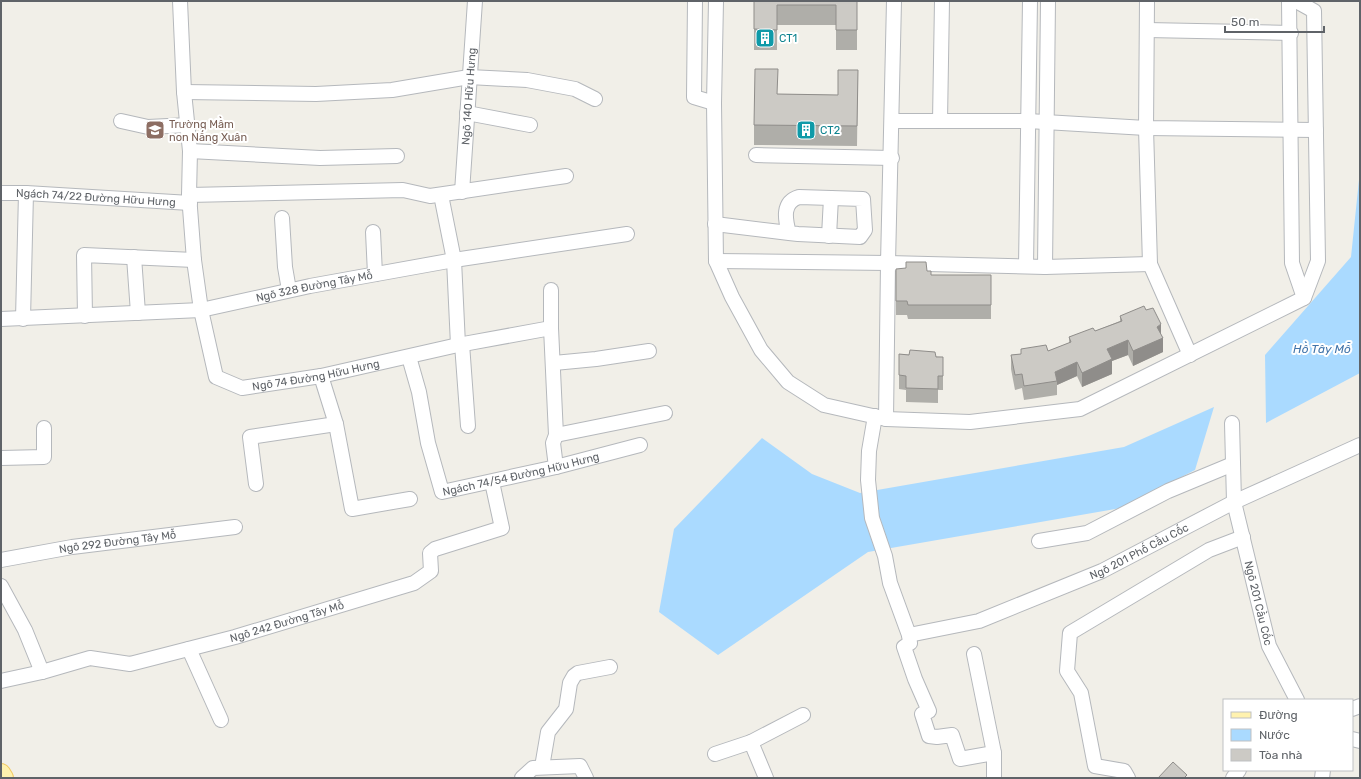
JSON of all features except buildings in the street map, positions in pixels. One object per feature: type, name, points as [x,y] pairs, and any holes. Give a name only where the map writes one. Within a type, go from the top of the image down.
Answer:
[{"type":"main road","points":[[1,773],[4,778]]},
{"type":"street","name":"Ngõ 74 Đường Hữu Hưng","points":[[180,1],[184,92],[190,151],[190,199],[194,260],[201,310],[216,377],[242,388],[321,376],[460,345],[551,328]]},
{"type":"street","name":"Ngõ 140 Hữu Hưng","points":[[462,192],[475,1]]},
{"type":"street","points":[[695,1],[694,97],[714,103]]},
{"type":"street","points":[[716,1],[714,103],[716,261],[732,297],[761,350],[788,382],[824,405],[880,418],[970,422],[1080,409],[1304,298],[1318,261],[1314,11],[1296,1]]},
{"type":"street","points":[[894,1],[892,158],[880,418],[869,451],[868,480],[872,518],[885,556],[890,583],[910,643],[904,647],[915,679],[929,711],[922,714],[929,736],[937,738],[952,735],[960,759],[994,753]]},
{"type":"street","points":[[940,121],[942,1]]},
{"type":"street","points":[[1026,266],[1030,1]]},
{"type":"street","points":[[1045,266],[1048,1]]},
{"type":"street","points":[[1147,1],[1146,128],[1150,264],[1190,355]]},
{"type":"street","points":[[1289,1],[1291,33],[1292,263],[1304,298]]},
{"type":"street","points":[[1147,30],[1291,33]]},
{"type":"street","points":[[694,47],[715,47]]},
{"type":"street","points":[[184,92],[316,94],[392,90],[469,77],[527,80],[575,89],[595,99]]},
{"type":"street","points":[[467,113],[530,125]]},
{"type":"street","points":[[893,121],[1028,121],[1146,128],[1316,130]]},
{"type":"street","points":[[121,122],[148,127],[188,125]]},
{"type":"street","points":[[190,151],[320,158],[397,156]]},
{"type":"street","points":[[756,154],[892,158]]},
{"type":"street","name":"Ngách 74/22 Đường Hữu Hưng","points":[[1,193],[190,199],[403,190],[430,196],[566,176]]},
{"type":"street","points":[[23,319],[26,193]]},
{"type":"street","points":[[441,195],[454,260],[468,426]]},
{"type":"street","points":[[715,224],[788,233],[860,237],[865,230],[863,199],[800,197],[793,199],[785,209],[785,221],[788,233]]},
{"type":"street","points":[[829,236],[831,198]]},
{"type":"street","points":[[282,218],[285,267],[289,290]]},
{"type":"street","points":[[373,232],[375,274]]},
{"type":"street","name":"Ngõ 328 Đường Tây Mỗ","points":[[1,319],[201,310],[289,290],[375,274],[454,260],[627,234]]},
{"type":"street","points":[[85,316],[84,255],[194,260]]},
{"type":"street","points":[[134,257],[138,313]]},
{"type":"street","points":[[716,261],[1026,266],[1150,264]]},
{"type":"street","points":[[551,290],[551,328],[554,363],[556,435],[553,443],[556,467]]},
{"type":"street","points":[[554,363],[596,359],[649,351]]},
{"type":"street","name":"Ngách 74/54 Đường Hữu Hưng","points":[[408,357],[419,392],[428,443],[442,492],[556,467],[640,445]]},
{"type":"street","points":[[321,376],[336,424],[352,509],[410,499]]},
{"type":"street","points":[[556,435],[664,413]]},
{"type":"street","name":"Ngõ 201 Cầu Cốc","points":[[1232,423],[1234,502],[1269,646],[1296,699]]},
{"type":"street","points":[[256,484],[250,437],[336,424]]},
{"type":"street","points":[[1,458],[44,458],[44,428]]},
{"type":"street","name":"Ngõ 201 Phố Cầu Cốc","points":[[908,635],[979,621],[1095,574],[1234,502],[1360,445]]},
{"type":"street","points":[[1039,541],[1087,533],[1168,491],[1233,464]]},
{"type":"street","name":"Ngõ 242 Đường Tây Mỗ","points":[[1,680],[42,672],[90,658],[130,664],[189,649],[414,583],[431,571],[430,553],[435,549],[502,528],[492,482]]},
{"type":"street","name":"Ngõ 292 Đường Tây Mỗ","points":[[1,560],[72,547],[235,527]]},
{"type":"street","points":[[1128,778],[1124,771],[1094,766],[1081,693],[1067,671],[1070,633],[1210,550],[1243,537]]},
{"type":"street","points":[[1,586],[25,630],[42,672]]},
{"type":"street","points":[[189,649],[221,720]]},
{"type":"street","points":[[974,654],[994,753],[994,778]]},
{"type":"street","points":[[542,767],[548,732],[566,709],[570,683],[574,676],[578,673],[610,667]]},
{"type":"street","points":[[715,754],[751,742],[803,715]]},
{"type":"street","points":[[751,742],[766,778]]},
{"type":"street","points":[[522,778],[533,768],[580,766],[586,778]]},
{"type":"water","name":"Hồ Tây Mỗ","points":[[1360,170],[1360,373],[1266,423],[1265,355],[1351,257]]},
{"type":"water","points":[[1214,407],[1195,470],[1121,508],[868,552],[718,655],[659,612],[674,529],[762,438],[812,474],[860,493],[1124,447]]},
{"type":"place","name":"CT1","points":[[765,38]]},
{"type":"place","name":"Trường Mầm non Nắng Xuân","points":[[155,130]]},
{"type":"place","name":"CT2","points":[[806,130]]}]
